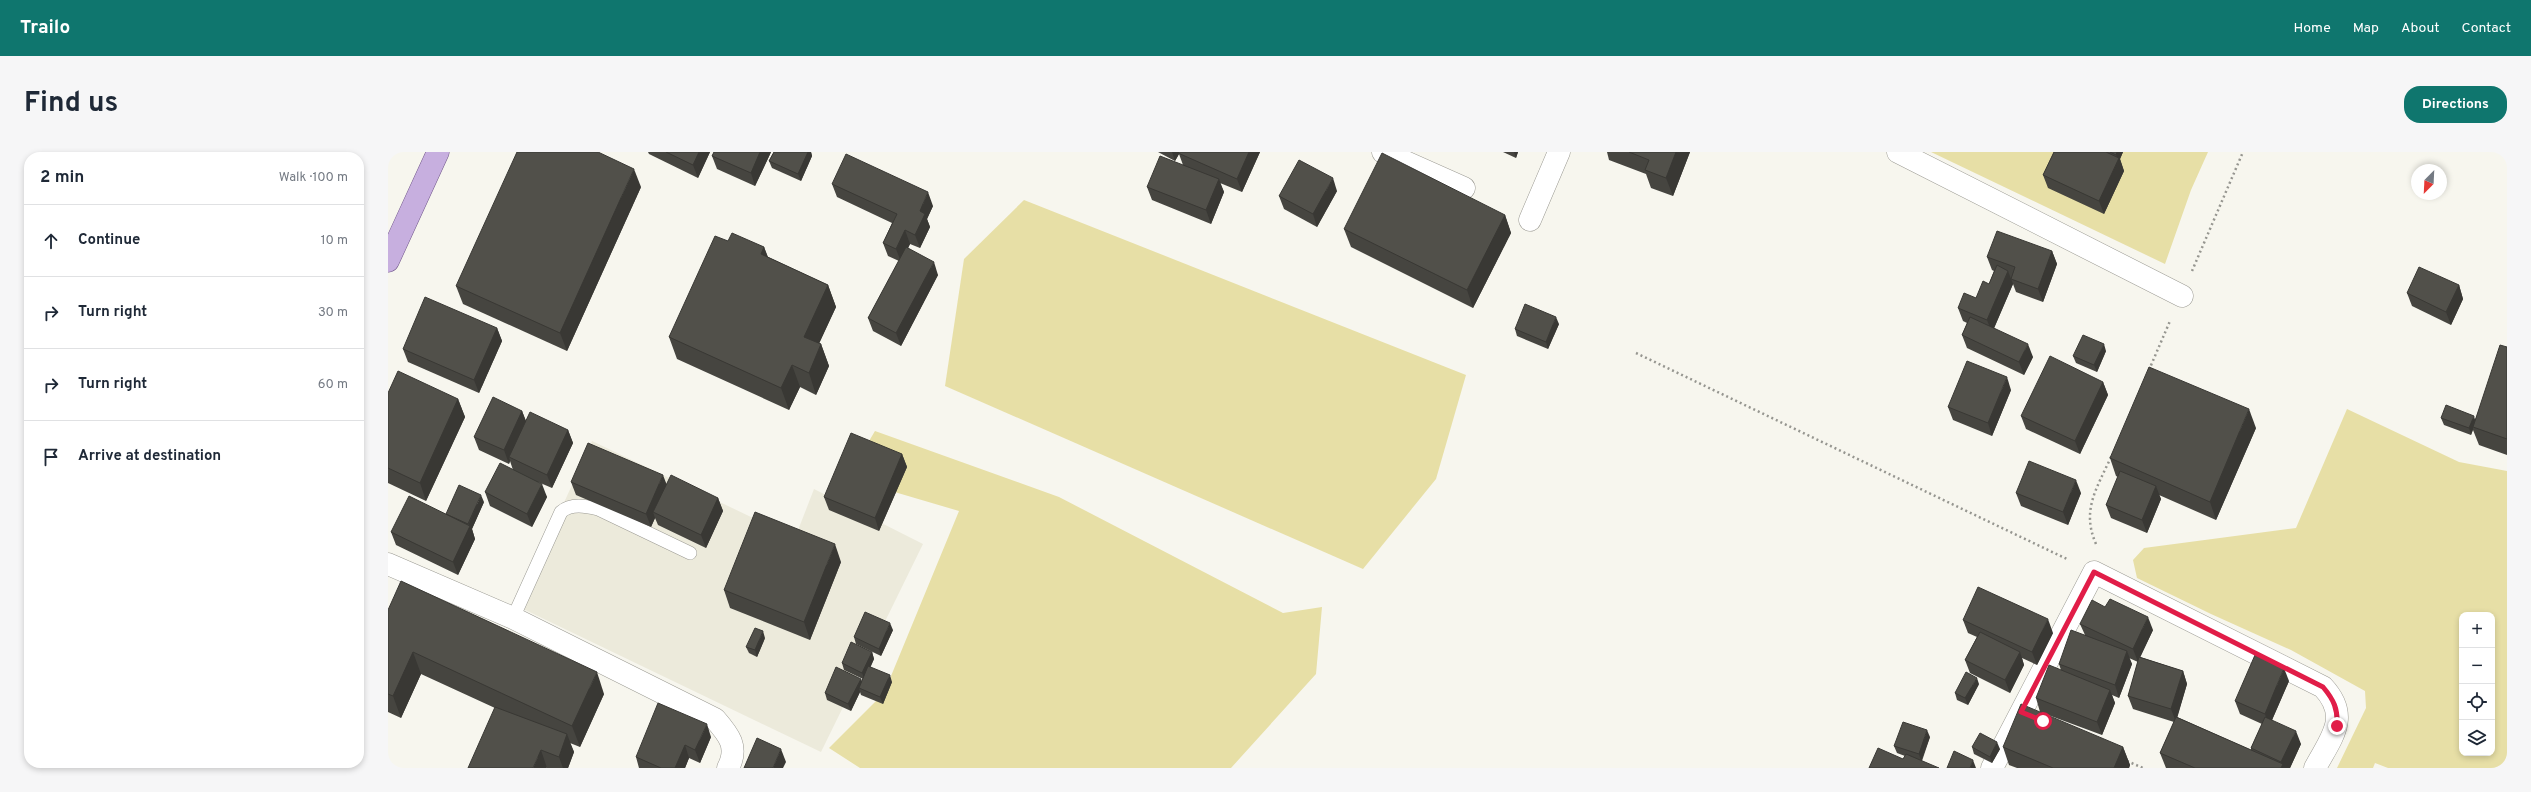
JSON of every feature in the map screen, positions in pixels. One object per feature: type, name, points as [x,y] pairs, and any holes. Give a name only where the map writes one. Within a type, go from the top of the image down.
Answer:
[{"type":"main road","points":[[388,261],[438,152]]},
{"type":"street","points":[[1383,152],[1464,188]]},
{"type":"street","points":[[1530,220],[1559,152]]},
{"type":"street","points":[[1898,152],[2182,296]]},
{"type":"street","points":[[388,564],[513,618],[715,719],[729,735],[734,747],[728,768]]},
{"type":"street","points":[[1992,768],[2094,572],[2323,687],[2333,698],[2338,712],[2337,726],[2315,768]]},
{"type":"lane","points":[[513,618],[560,512],[565,508],[586,506],[598,510],[690,553]]},
{"type":"path","points":[[2146,376],[2182,296],[2243,152]]},
{"type":"path","points":[[1636,352],[2094,572],[2098,557],[2096,544],[2089,523],[2089,513],[2092,498],[2111,455]]},
{"type":"path","points":[[2121,758],[2142,768]]},
{"type":"shaded area","points":[[1931,152],[2208,152],[2191,190],[2165,264]]},
{"type":"shaded area","points":[[1024,200],[1466,375],[1436,479],[1363,569],[945,386],[964,259]]},
{"type":"shaded area","points":[[2347,409],[2459,462],[2507,471],[2507,768],[2388,768],[2375,763],[2373,768],[2337,768],[2366,708],[2365,691],[2291,650],[2211,614],[2137,578],[2133,560],[2144,548],[2296,528]]},
{"type":"shaded area","points":[[875,431],[1059,497],[1283,613],[1322,607],[1316,674],[1231,768],[860,768],[829,748],[884,693],[959,511],[847,478]]},
{"type":"shaded area","points":[[592,441],[795,538],[814,489],[923,544],[821,752],[517,606]]},
{"type":"building","points":[[517,152],[598,152],[634,169],[560,333],[456,286]]},
{"type":"building","points":[[666,152],[699,152],[693,165]]},
{"type":"building","points":[[714,152],[760,152],[751,173],[712,156]]},
{"type":"building","points":[[774,152],[808,152],[798,174],[769,161]]},
{"type":"building","points":[[1249,152],[1237,179],[1178,153]]},
{"type":"building","points":[[1629,152],[1676,152],[1666,178],[1645,170],[1649,160]]},
{"type":"building","points":[[2054,152],[2106,152],[2119,158],[2099,201],[2043,175]]},
{"type":"building","points":[[2110,152],[2117,152],[2116,155]]},
{"type":"building","points":[[1382,153],[1505,215],[1467,290],[1344,229]]},
{"type":"building","points":[[846,154],[928,192],[920,211],[925,214],[915,235],[905,230],[896,249],[883,243],[897,214],[832,184]]},
{"type":"building","points":[[1160,156],[1219,179],[1206,210],[1147,187]]},
{"type":"building","points":[[1299,160],[1333,178],[1313,214],[1279,196]]},
{"type":"building","points":[[1997,231],[2052,251],[2038,289],[2011,279],[2015,267],[1987,257]]},
{"type":"building","points":[[732,233],[764,247],[761,254],[828,285],[804,337],[821,344],[809,373],[792,365],[781,388],[669,337],[715,236],[728,241]]},
{"type":"building","points":[[906,247],[934,262],[896,333],[868,318]]},
{"type":"building","points":[[1997,265],[2008,271],[1987,320],[1958,308],[1964,293],[1976,298],[1983,281],[1989,284]]},
{"type":"building","points":[[2419,267],[2459,285],[2446,312],[2407,293]]},
{"type":"building","points":[[425,297],[497,328],[474,380],[403,349]]},
{"type":"building","points":[[1525,304],[1556,317],[1546,342],[1515,329]]},
{"type":"building","points":[[1970,317],[2028,344],[2019,362],[1962,335]]},
{"type":"building","points":[[2083,335],[2104,344],[2094,365],[2073,356]]},
{"type":"building","points":[[2500,345],[2507,347],[2507,439],[2473,427]]},
{"type":"building","points":[[2050,356],[2103,382],[2075,441],[2021,416]]},
{"type":"building","points":[[1967,361],[2007,377],[1988,423],[1948,407]]},
{"type":"building","points":[[2149,367],[2249,409],[2210,502],[2110,458]]},
{"type":"building","points":[[398,371],[458,399],[420,483],[388,468],[388,393]]},
{"type":"building","points":[[493,397],[522,411],[504,450],[474,437]]},
{"type":"building","points":[[2446,405],[2474,416],[2469,428],[2441,418]]},
{"type":"building","points":[[530,412],[568,430],[547,475],[509,457]]},
{"type":"building","points":[[851,433],[902,454],[875,518],[824,497]]},
{"type":"building","points":[[588,443],[663,475],[646,514],[571,482]]},
{"type":"building","points":[[2029,461],[2076,480],[2063,512],[2016,493]]},
{"type":"building","points":[[500,463],[542,484],[527,514],[485,492]]},
{"type":"building","points":[[2120,471],[2156,486],[2142,520],[2106,505]]},
{"type":"building","points":[[671,475],[718,498],[701,535],[653,512]]},
{"type":"building","points":[[459,485],[481,495],[468,524],[446,514]]},
{"type":"building","points":[[409,496],[470,526],[453,562],[391,532]]},
{"type":"building","points":[[755,512],[835,544],[804,622],[724,590]]},
{"type":"building","points":[[401,581],[597,672],[572,726],[413,652],[393,696],[388,694],[388,610]]},
{"type":"building","points":[[1978,587],[2048,619],[2032,652],[1963,620]]},
{"type":"building","points":[[2110,599],[2148,617],[2133,649],[2080,624],[2092,600],[2105,607]]},
{"type":"building","points":[[865,612],[890,623],[879,649],[854,637]]},
{"type":"building","points":[[755,628],[763,631],[755,650],[746,647]]},
{"type":"building","points":[[2071,630],[2127,651],[2115,685],[2059,664]]},
{"type":"building","points":[[1980,632],[2020,652],[2005,680],[1965,660]]},
{"type":"building","points":[[851,642],[872,652],[862,673],[842,663]]},
{"type":"building","points":[[2255,655],[2284,668],[2265,714],[2235,701]]},
{"type":"building","points":[[2139,657],[2183,671],[2171,709],[2128,696]]},
{"type":"building","points":[[2049,665],[2110,690],[2097,722],[2036,698]]},
{"type":"building","points":[[868,666],[890,675],[880,697],[859,688]]},
{"type":"building","points":[[836,667],[861,679],[848,704],[825,693]]},
{"type":"building","points":[[1966,672],[1977,678],[1965,698],[1955,693]]},
{"type":"building","points":[[658,703],[707,724],[695,750],[685,745],[675,768],[661,768],[636,757]]},
{"type":"building","points":[[2021,704],[2123,747],[2114,768],[2053,768],[2003,747]]},
{"type":"building","points":[[495,707],[567,734],[559,757],[541,750],[533,768],[468,768]]},
{"type":"building","points":[[2176,717],[2283,764],[2281,768],[2195,768],[2160,753]]},
{"type":"building","points":[[2265,717],[2296,731],[2281,762],[2251,748]]},
{"type":"building","points":[[1903,722],[1927,730],[1919,754],[1894,746]]},
{"type":"building","points":[[1980,733],[1997,742],[1990,757],[1972,747]]},
{"type":"building","points":[[757,738],[781,749],[773,768],[744,768]]},
{"type":"building","points":[[1878,748],[1903,759],[1906,754],[1939,768],[1869,768]]},
{"type":"building","points":[[1954,751],[1973,760],[1970,768],[1947,768]]},
{"type":"route","points":[[2043,721],[2021,712],[2094,572],[2323,687],[2333,698],[2338,712],[2337,726]]}]
